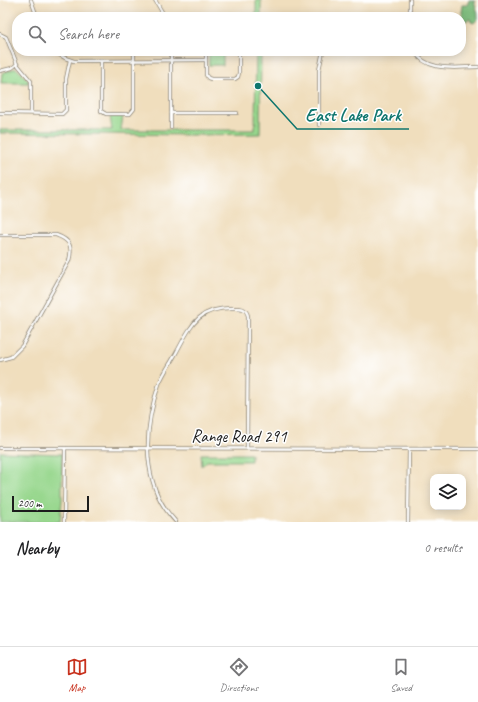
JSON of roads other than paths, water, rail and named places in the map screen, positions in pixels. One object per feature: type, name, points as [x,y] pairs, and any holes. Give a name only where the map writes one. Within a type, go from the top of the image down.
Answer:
[{"type":"street","points":[[31,0],[35,12]]},
{"type":"street","points":[[155,0],[162,12]]},
{"type":"street","points":[[410,0],[410,12]]},
{"type":"street","points":[[0,34],[4,34],[12,52]]},
{"type":"street","points":[[14,56],[17,64],[31,81],[31,114]]},
{"type":"street","points":[[62,56],[70,60],[101,61],[206,60]]},
{"type":"street","points":[[101,61],[101,111],[106,114],[128,114],[132,113],[134,110],[134,56]]},
{"type":"street","points":[[171,56],[171,128]]},
{"type":"street","points":[[206,56],[206,75],[208,78],[234,79],[239,75],[239,56]]},
{"type":"street","points":[[319,125],[319,70],[322,56]]},
{"type":"street","points":[[418,56],[422,60],[436,66],[478,67]]},
{"type":"street","points":[[0,114],[62,114],[66,111],[66,79],[70,60]]},
{"type":"street","points":[[0,71],[12,68],[17,64]]},
{"type":"street","points":[[171,113],[236,113]]},
{"type":"street","points":[[0,235],[56,236],[64,238],[69,243],[72,253],[70,261],[26,340],[11,357],[0,360]]},
{"type":"street","points":[[176,522],[163,507],[154,488],[150,473],[148,449],[150,415],[160,383],[188,331],[202,315],[210,311],[227,308],[243,308],[247,311],[247,448]]},
{"type":"street","name":"Range Road 291","points":[[0,448],[478,449]]},
{"type":"street","points":[[64,522],[65,448]]},
{"type":"street","points":[[408,522],[409,449]]},
{"type":"place","name":"East Lake Park","points":[[258,86]]}]
